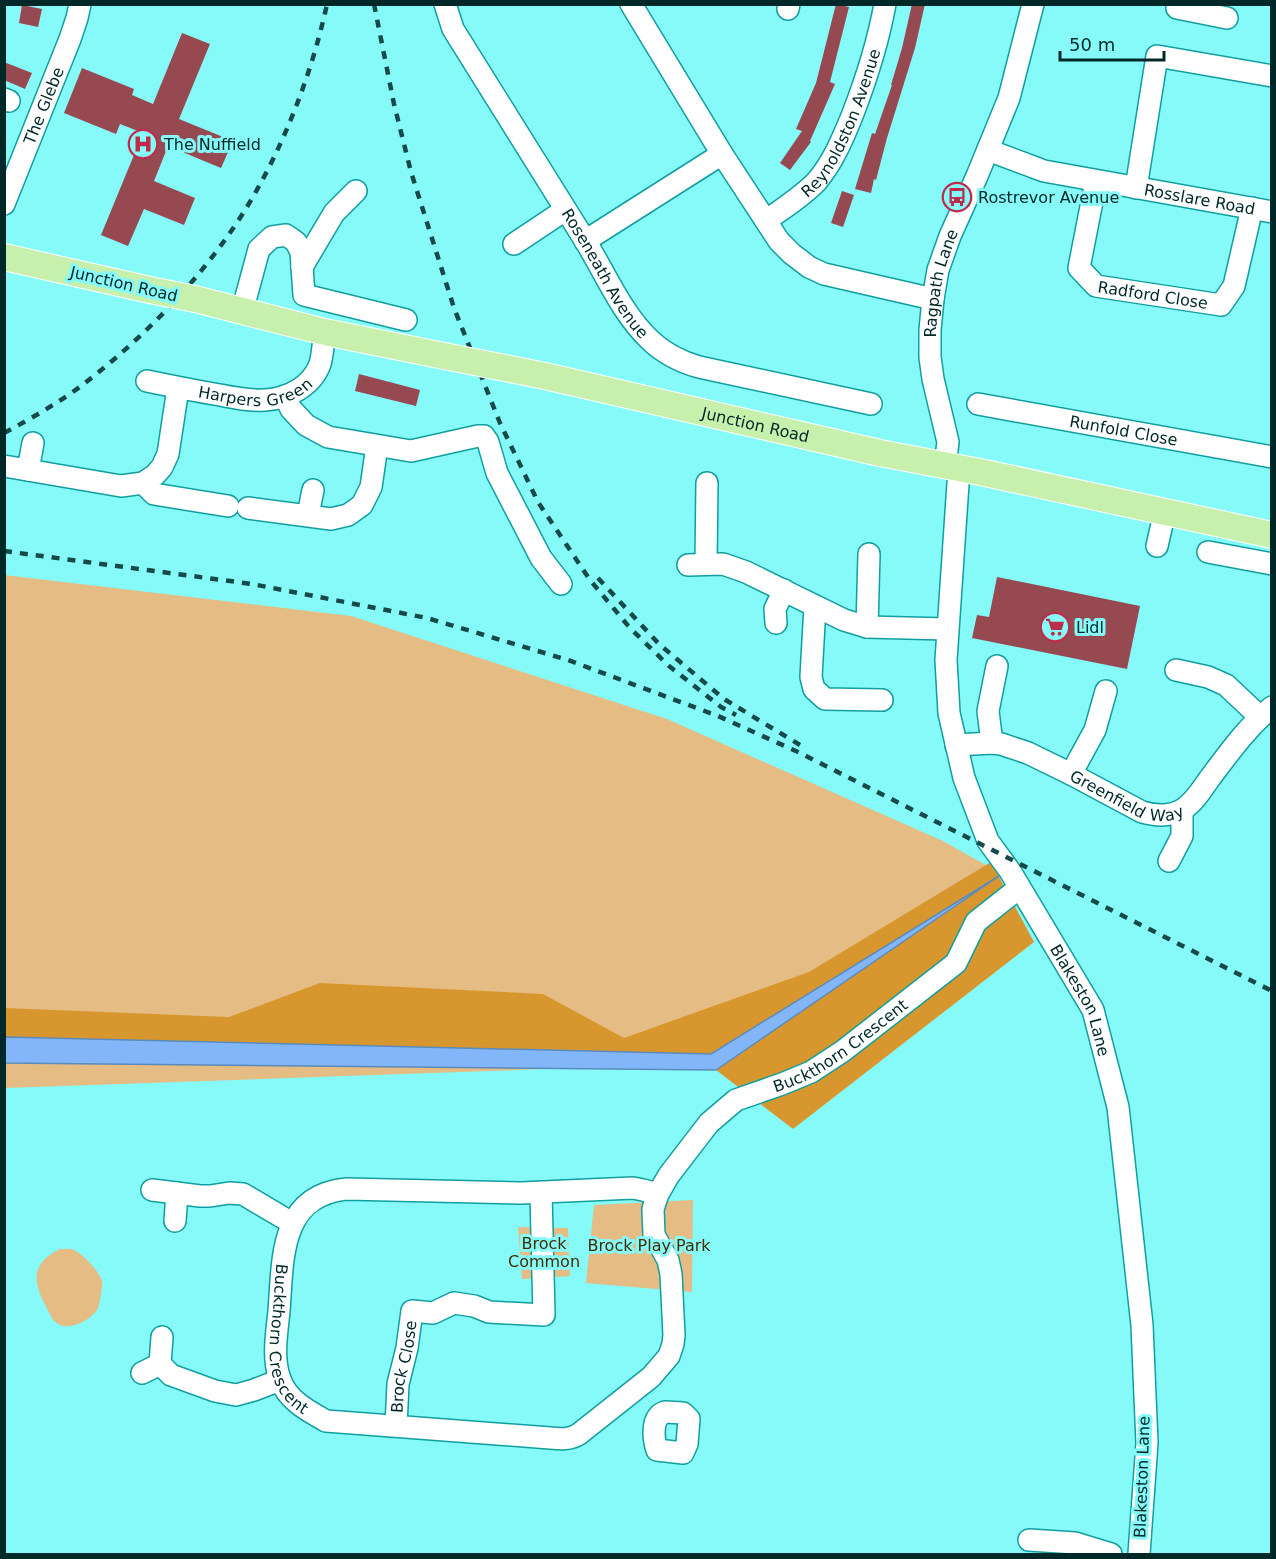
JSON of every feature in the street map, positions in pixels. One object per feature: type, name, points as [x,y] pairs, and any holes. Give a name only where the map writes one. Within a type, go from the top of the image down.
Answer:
[{"type":"main road","name":"Junction Road","points":[[4,257],[195,299],[325,332],[556,379],[880,453],[1272,535]]},
{"type":"street","name":"The Glebe","points":[[4,204],[70,39],[80,4]]},
{"type":"street","name":"Roseneath Avenue","points":[[445,4],[453,29],[585,241],[627,313],[651,341],[673,357],[699,367],[871,403]]},
{"type":"street","points":[[631,4],[722,154],[779,241],[792,254],[809,267],[824,274],[933,298]]},
{"type":"street","name":"Reynoldston Avenue","points":[[766,221],[801,196],[817,181],[829,165],[845,133],[861,91],[875,50],[885,4]]},
{"type":"street","name":"Ragpath Lane","points":[[952,467],[930,357],[933,298],[938,270],[950,236],[1009,98],[1034,4]]},
{"type":"street","points":[[1177,11],[1227,18]]},
{"type":"street","points":[[1136,188],[1157,57],[1272,76]]},
{"type":"street","name":"Rosslare Road","points":[[988,150],[1044,171],[1262,210]]},
{"type":"street","points":[[585,241],[722,154]]},
{"type":"street","name":"Radford Close","points":[[1096,181],[1079,268],[1096,286],[1221,305],[1234,286],[1262,210]]},
{"type":"street","points":[[302,267],[334,213],[356,191]]},
{"type":"street","points":[[513,243],[565,210]]},
{"type":"street","points":[[242,312],[259,249],[272,237],[286,235],[296,242],[301,252],[304,295],[406,320]]},
{"type":"street","name":"Harpers Green","points":[[147,381],[245,400],[266,400],[285,396],[294,393],[314,375],[320,364],[325,332]]},
{"type":"street","points":[[4,466],[121,486],[143,483],[162,467],[168,454],[178,387]]},
{"type":"street","points":[[285,396],[291,409],[306,425],[328,437],[411,451],[484,436],[497,473],[541,558],[561,584]]},
{"type":"street","name":"Runfold Close","points":[[978,404],[1272,457]]},
{"type":"street","points":[[28,470],[33,443]]},
{"type":"street","points":[[143,483],[154,494],[331,519],[348,515],[362,505],[371,487],[378,446]]},
{"type":"street","name":"Blakeston Lane","points":[[952,467],[946,660],[949,713],[964,778],[988,841],[1010,871],[1093,1010],[1118,1107],[1142,1325],[1146,1443],[1139,1554]]},
{"type":"street","points":[[707,483],[700,558],[734,568],[844,620],[867,627],[947,629]]},
{"type":"street","points":[[308,516],[314,490]]},
{"type":"street","points":[[1157,546],[1165,511]]},
{"type":"street","points":[[1208,552],[1272,564]]},
{"type":"street","points":[[867,627],[869,554]]},
{"type":"street","points":[[776,623],[775,609],[784,590]]},
{"type":"street","points":[[815,606],[811,677],[814,689],[825,699],[882,700]]},
{"type":"street","points":[[992,743],[988,711],[997,666]]},
{"type":"street","points":[[1176,670],[1208,677],[1226,685],[1266,712]]},
{"type":"street","points":[[1071,774],[1095,730],[1106,691]]},
{"type":"street","name":"Greenfield Way","points":[[956,745],[992,743],[1028,753],[1142,812],[1163,816],[1173,814],[1191,804],[1244,735],[1266,712]]},
{"type":"street","points":[[1169,861],[1182,836],[1182,810]]},
{"type":"street","name":"Buckthorn Crescent","points":[[658,1194],[633,1188],[541,1193],[332,1190],[309,1203],[292,1223],[284,1248],[276,1359],[280,1380],[291,1397],[305,1410],[326,1421],[565,1439],[579,1434],[637,1388],[669,1356],[673,1344],[671,1274],[669,1260],[654,1235],[653,1209],[658,1194],[669,1176],[709,1123],[736,1100],[811,1072],[843,1051],[956,963],[976,922],[1019,888]]},
{"type":"street","points":[[152,1190],[200,1196],[243,1194],[292,1223]]},
{"type":"street","points":[[175,1221],[177,1193]]},
{"type":"street","name":"Brock Close","points":[[396,1426],[398,1384],[407,1348],[412,1311],[433,1313],[454,1303],[474,1306],[489,1312],[544,1315],[541,1193]]},
{"type":"street","points":[[162,1337],[151,1369],[215,1391],[236,1395],[280,1380]]},
{"type":"street","points":[[637,1388],[660,1414]]},
{"type":"street","points":[[1029,1540],[1075,1543],[1108,1554]]},
{"type":"green space","points":[[4,575],[351,616],[667,719],[943,841],[993,869],[714,1063],[5,1088]]},
{"type":"green space","name":"Brock Play Park","points":[[693,1200],[692,1292],[586,1283],[594,1205]]},
{"type":"green space","name":"Brock Common","points":[[518,1227],[568,1228],[570,1276],[522,1279]]},
{"type":"green space","points":[[60,1249],[72,1249],[82,1255],[94,1268],[102,1282],[99,1305],[95,1312],[80,1323],[68,1326],[58,1324],[52,1318],[41,1296],[37,1280],[37,1272],[44,1260]]},
{"type":"shaded area","points":[[991,862],[1034,942],[793,1129],[716,1070],[5,1062],[4,1008],[229,1017],[320,983],[543,994],[624,1038],[809,972]]},
{"type":"water","points":[[999,876],[716,1070],[5,1063],[5,1037],[711,1054]]},
{"type":"building","points":[[836,4],[849,7],[830,82],[835,84],[811,142],[790,170],[780,163],[802,131],[796,129],[816,83]]},
{"type":"building","points":[[912,4],[925,4],[915,48],[876,180],[874,179],[871,193],[855,189],[872,133],[875,134],[892,85]]},
{"type":"building","points":[[22,5],[42,9],[38,27],[19,23]]},
{"type":"building","points":[[182,33],[210,44],[179,119],[233,141],[221,168],[168,146],[154,181],[195,198],[184,225],[144,209],[128,246],[101,235],[143,133],[120,124],[116,134],[64,113],[82,68],[134,89],[132,95],[153,104]]},
{"type":"building","points":[[4,62],[32,73],[25,89],[4,80]]},
{"type":"building","points":[[842,191],[854,195],[843,227],[831,223]]},
{"type":"building","points":[[359,374],[420,390],[416,406],[355,391]]},
{"type":"building","name":"Lidl","points":[[997,577],[1140,606],[1127,669],[972,638],[977,615],[989,617]]},
{"type":"railway","points":[[4,433],[66,397],[105,367],[162,315],[212,257],[244,212],[275,156],[311,65],[327,4]]},
{"type":"railway","points":[[374,4],[394,104],[411,172],[454,308],[500,423],[538,502],[590,580],[630,628],[669,666],[721,707],[736,715]]},
{"type":"railway","points":[[4,551],[252,584],[427,618],[568,660],[718,716],[798,752],[1272,991]]},
{"type":"railway","points":[[598,578],[659,644],[724,699],[800,745]]},
{"type":"place","name":"The Nuffield","points":[[143,144]]},
{"type":"place","name":"Rostrevor Avenue","points":[[957,197]]},
{"type":"place","name":"Lidl","points":[[1055,627]]}]
